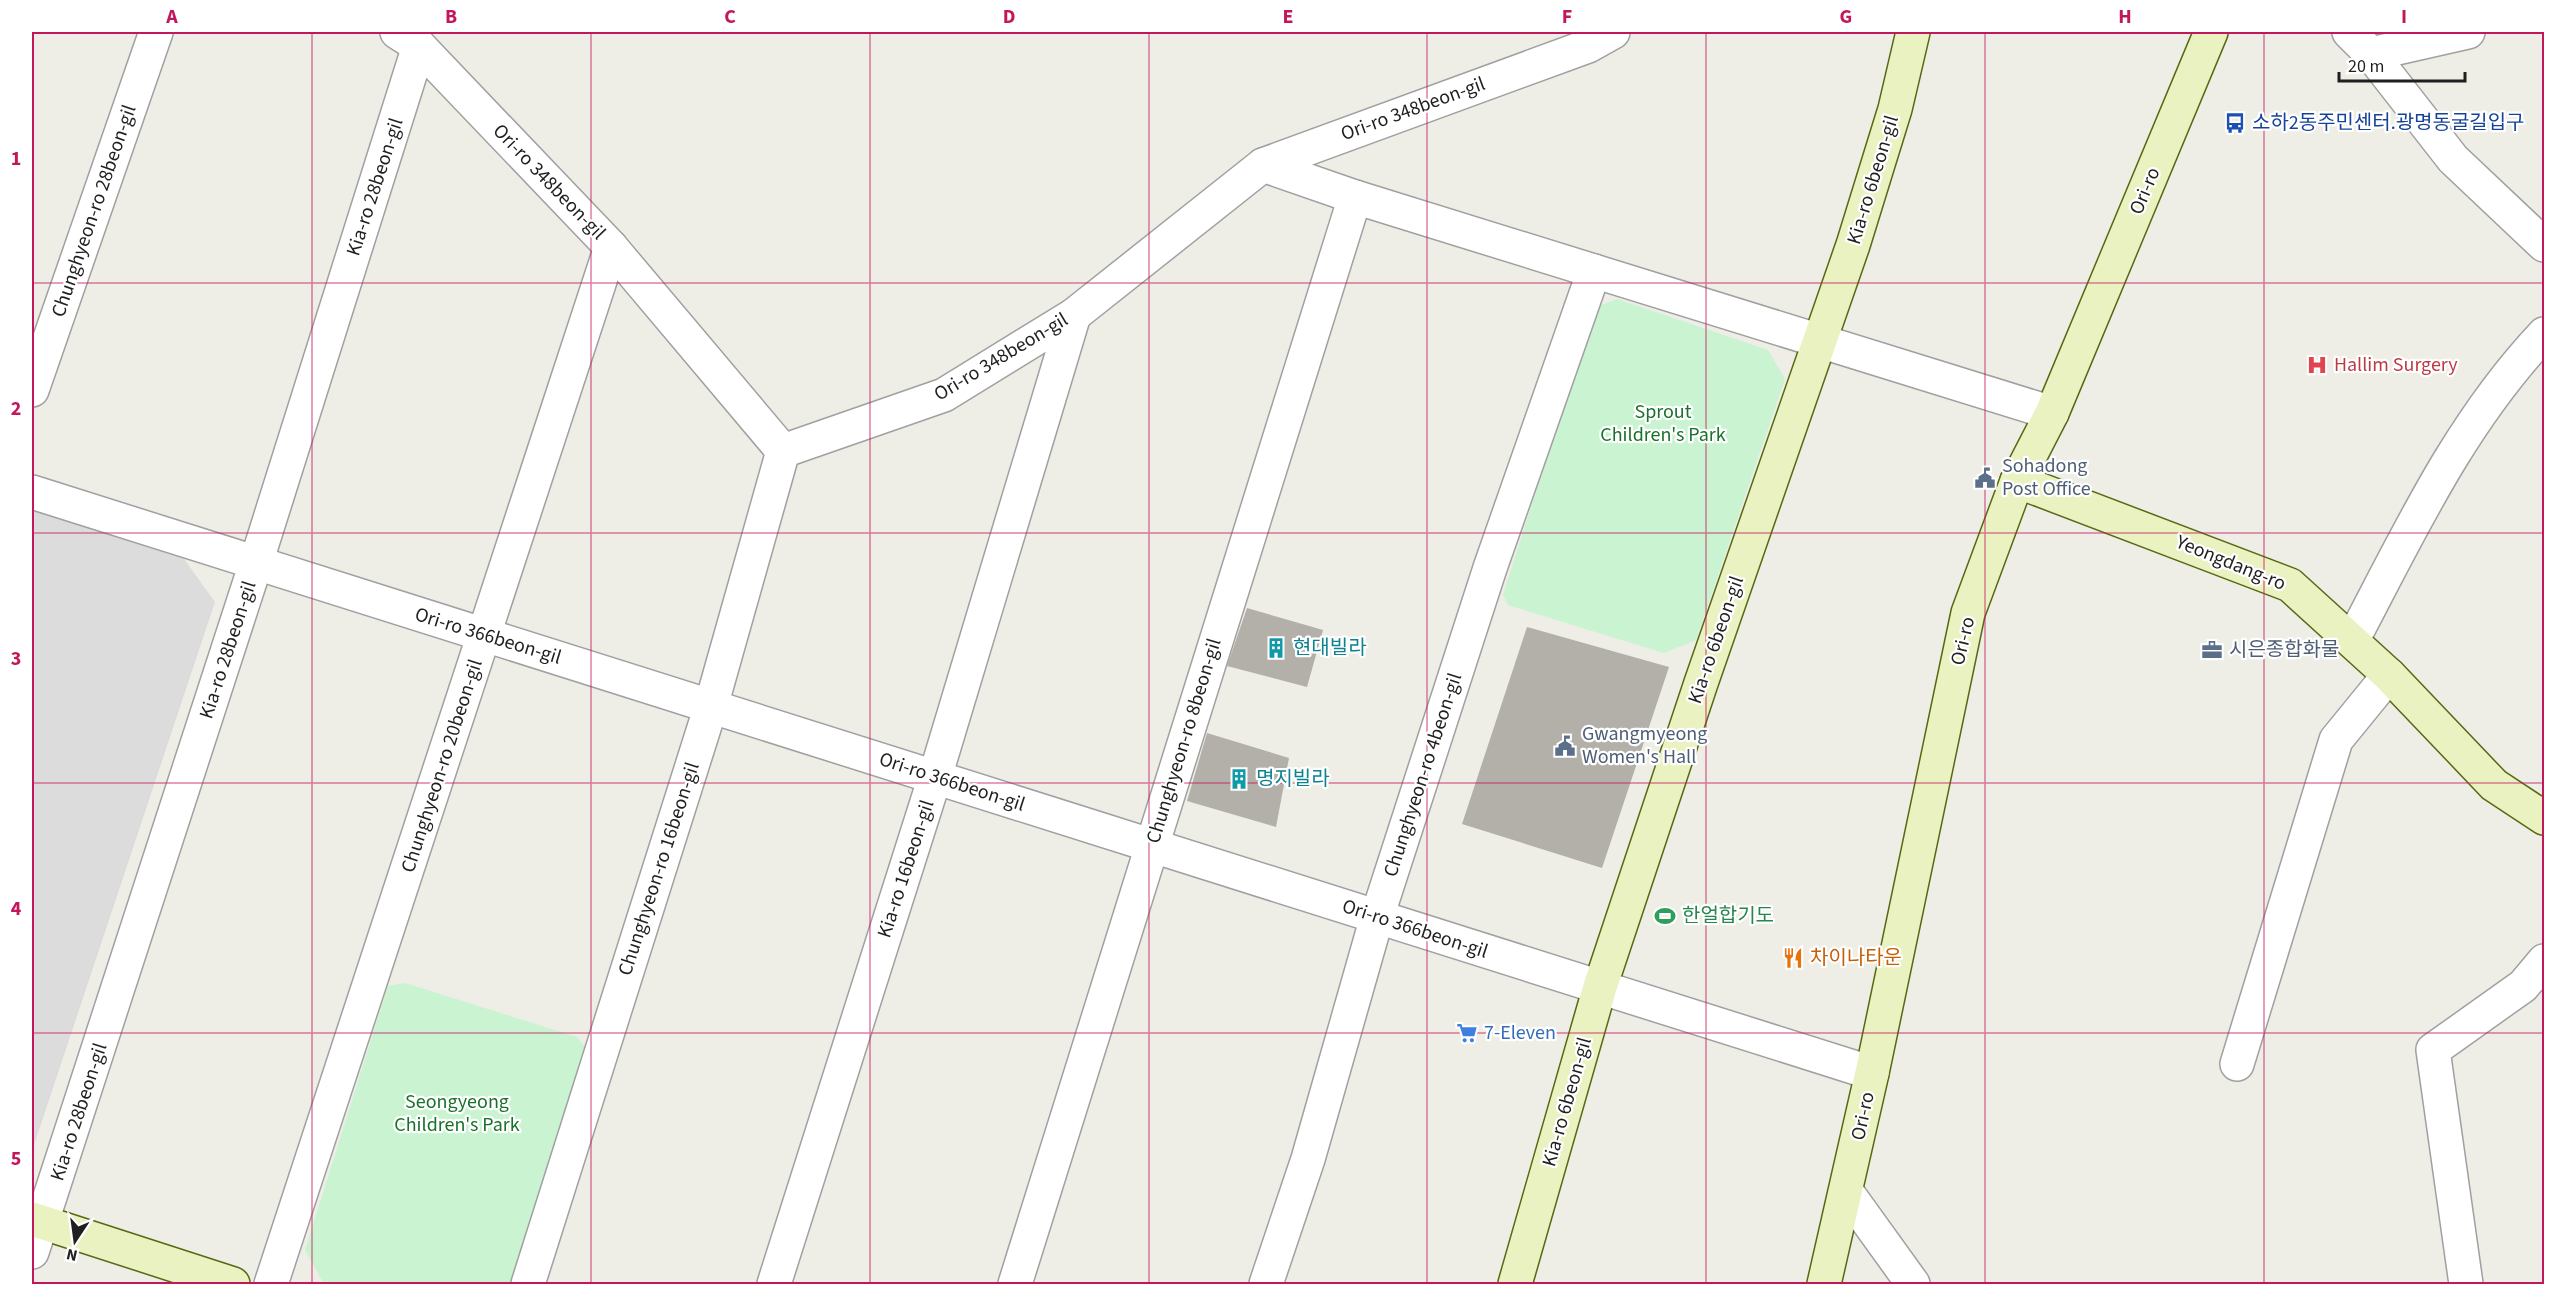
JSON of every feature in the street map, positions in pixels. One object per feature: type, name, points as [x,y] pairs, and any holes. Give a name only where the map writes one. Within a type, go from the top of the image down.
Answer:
[{"type":"street","name":"Chunghyeon-ro 28beon-gil","points":[[32,390],[156,32]]},
{"type":"street","name":"Ori-ro 348beon-gil","points":[[408,39],[611,247],[783,451],[944,395],[1074,315],[1263,165],[1588,46],[1613,32]]},
{"type":"street","name":"Kia-ro 6beon-gil","points":[[1515,1284],[1600,987],[1701,683],[1853,245],[1895,109],[1913,32]]},
{"type":"street","name":"Ori-ro","points":[[1824,1284],[1872,1073],[1968,613],[2017,481],[2052,413],[2211,32]]},
{"type":"street","points":[[2360,43],[2468,32]]},
{"type":"street","name":"Kia-ro 28beon-gil","points":[[35,1231],[256,563],[408,39]]},
{"type":"street","points":[[2360,43],[2453,159],[2544,245]]},
{"type":"street","points":[[1263,165],[1355,197],[2052,413]]},
{"type":"street","name":"Chunghyeon-ro 8beon-gil","points":[[1015,1284],[1355,197]]},
{"type":"street","name":"Chunghyeon-ro 20beon-gil","points":[[271,1284],[611,247]]},
{"type":"street","name":"Chunghyeon-ro 4beon-gil","points":[[1266,1284],[1308,1159],[1377,917],[1490,568],[1594,271]]},
{"type":"street","name":"Kia-ro 16beon-gil","points":[[774,1284],[935,777],[1074,315]]},
{"type":"street","points":[[2352,641],[2445,464],[2513,367],[2544,334]]},
{"type":"street","name":"Chunghyeon-ro 16beon-gil","points":[[528,1284],[711,706],[783,451]]},
{"type":"street","name":"Yeongdang-ro","points":[[2017,481],[2290,585],[2389,675],[2494,785],[2544,818]]},
{"type":"street","name":"Ori-ro 366beon-gil","points":[[32,492],[1872,1073]]},
{"type":"street","points":[[2237,1064],[2336,740],[2389,675]]},
{"type":"street","points":[[2466,1284],[2433,1050],[2523,986],[2544,962]]},
{"type":"street","points":[[1846,1191],[1913,1284]]},
{"type":"street","points":[[35,1231],[233,1284]]},
{"type":"shaded area","points":[[32,510],[184,559],[215,602],[32,1151]]},
{"type":"green space","name":"Sprout Children's Park","points":[[1617,299],[1768,350],[1785,379],[1696,640],[1664,653],[1508,605],[1503,595],[1594,308]]},
{"type":"green space","name":"Seongyeong Children's Park","points":[[405,983],[577,1037],[588,1051],[510,1284],[324,1284],[305,1250],[388,986]]},
{"type":"building","name":"현대빌라","points":[[1247,608],[1323,630],[1307,687],[1227,666]]},
{"type":"building","name":"Gwangmyeong Women's Hall","points":[[1527,627],[1669,667],[1602,868],[1462,824]]},
{"type":"building","name":"명지빌라","points":[[1207,733],[1289,758],[1276,827],[1187,801]]},
{"type":"place","name":"소하2동주민센터.광명동굴길입구","points":[[2235,123]]},
{"type":"place","name":"Hallim Surgery","points":[[2317,365]]},
{"type":"place","name":"Sohadong Post Office","points":[[1985,478]]},
{"type":"place","name":"현대빌라","points":[[1276,648]]},
{"type":"place","name":"시은종합화물","points":[[2212,650]]},
{"type":"place","name":"Gwangmyeong Women's Hall","points":[[1565,746]]},
{"type":"place","name":"명지빌라","points":[[1239,779]]},
{"type":"place","name":"한얼합기도","points":[[1665,916]]},
{"type":"place","name":"차이나타운","points":[[1793,958]]},
{"type":"place","name":"7-Eleven","points":[[1467,1033]]}]
